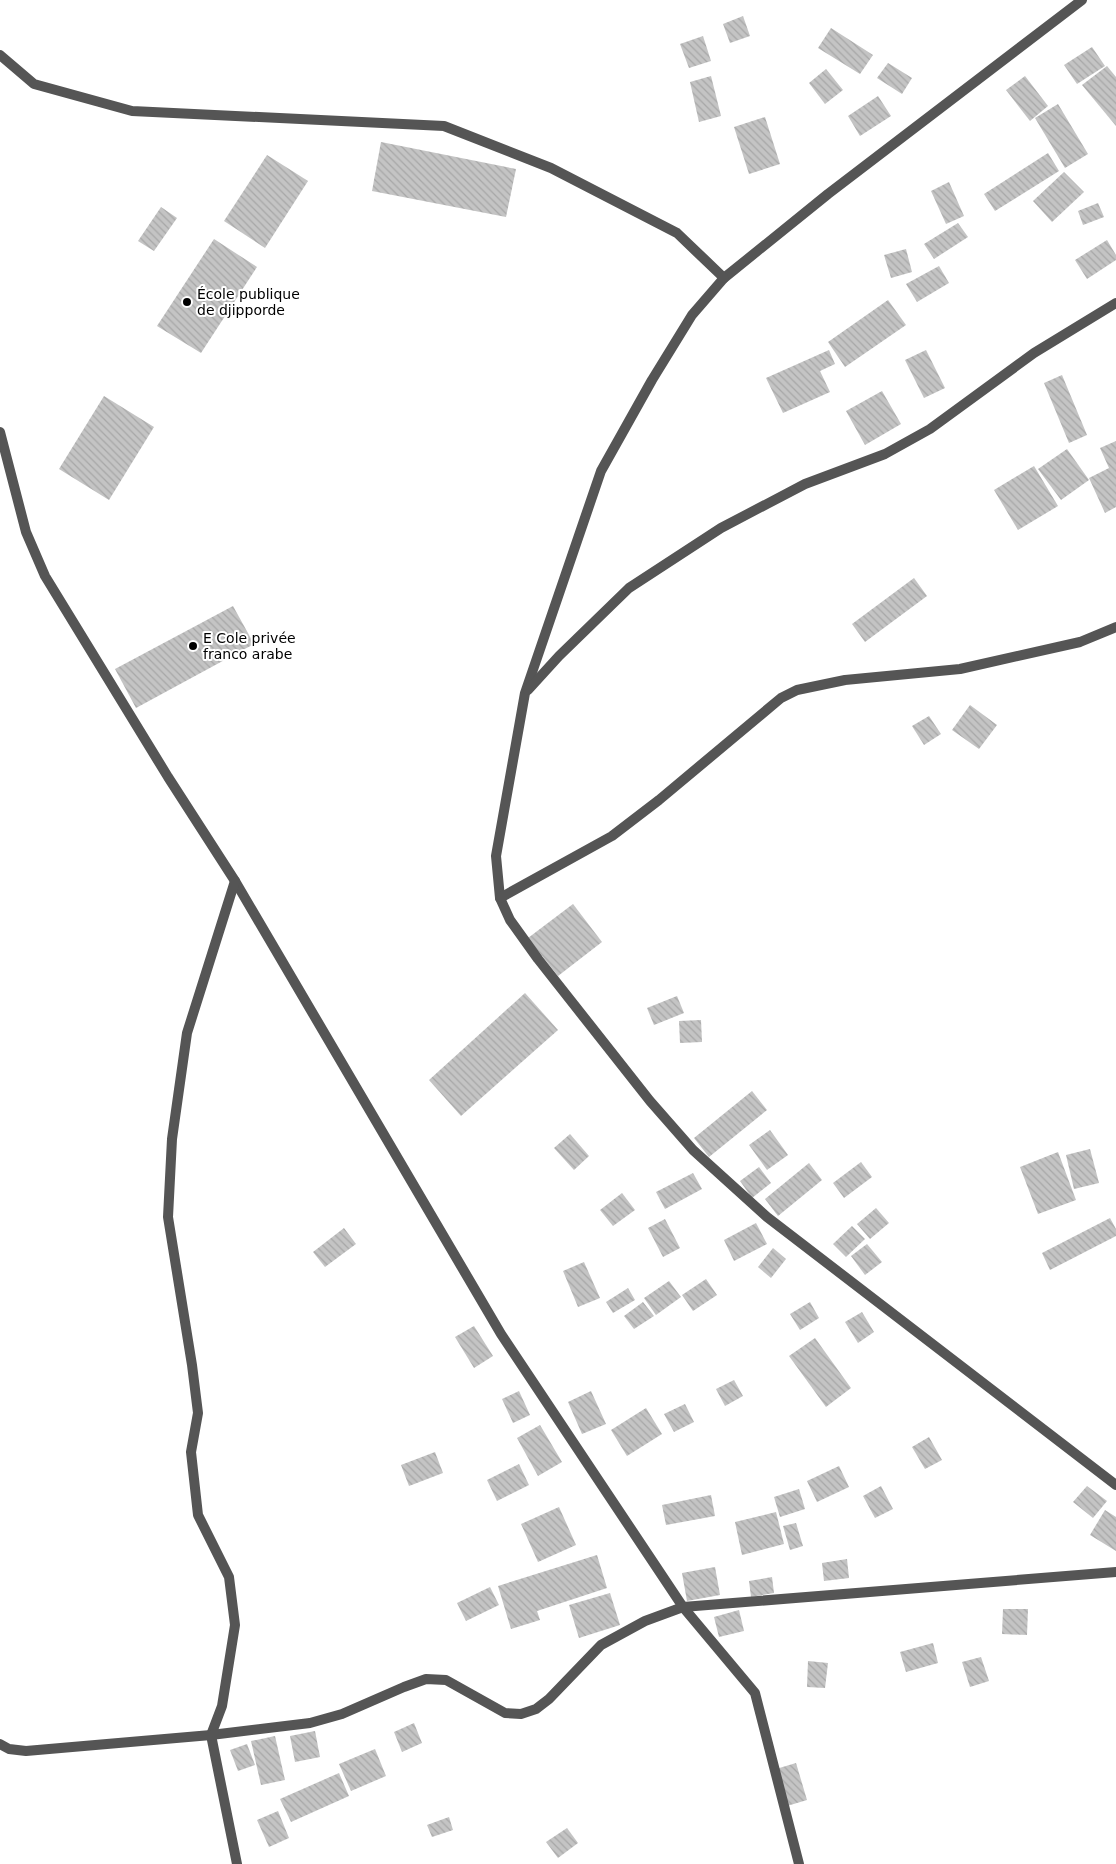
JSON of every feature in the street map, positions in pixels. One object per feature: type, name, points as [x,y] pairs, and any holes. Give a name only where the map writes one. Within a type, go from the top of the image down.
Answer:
[{"type":"street","points":[[1082,0],[828,194],[724,278],[692,315],[652,380],[601,471],[525,692],[496,856],[500,898],[510,920],[538,959],[650,1101],[693,1150],[768,1217],[1116,1485]]},
{"type":"street","points":[[0,55],[34,84],[132,111],[444,126],[551,168],[677,233],[724,278]]},
{"type":"street","points":[[525,692],[628,588],[721,528],[805,484],[885,454],[930,429],[1034,353],[1116,303]]},
{"type":"street","points":[[0,432],[26,532],[45,576],[168,777],[235,881],[501,1334],[683,1608],[755,1693],[798,1864]]},
{"type":"street","points":[[500,898],[612,836],[659,800],[781,698],[797,690],[845,680],[960,669],[1080,642],[1116,627]]},
{"type":"street","points":[[235,881],[187,1033],[172,1139],[168,1217],[198,1413],[191,1452],[198,1515],[229,1577],[235,1626],[222,1706],[211,1735],[237,1864]]},
{"type":"street","points":[[0,1744],[9,1749],[26,1751],[211,1735],[310,1724],[342,1714],[426,1679],[446,1680],[505,1712],[521,1714],[536,1709],[549,1699],[601,1644],[645,1621],[683,1608],[1116,1572]]},
{"type":"building","points":[[743,16],[750,36],[730,43],[723,24]]},
{"type":"building","points":[[831,28],[873,55],[860,74],[818,48]]},
{"type":"building","points":[[703,36],[711,61],[689,68],[680,44]]},
{"type":"building","points":[[1092,47],[1105,66],[1077,84],[1064,65]]},
{"type":"building","points":[[888,63],[912,78],[902,94],[877,78]]},
{"type":"building","points":[[1107,66],[1116,77],[1116,126],[1082,85]]},
{"type":"building","points":[[826,69],[843,90],[825,104],[809,83]]},
{"type":"building","points":[[711,76],[721,116],[699,122],[690,82]]},
{"type":"building","points":[[1025,76],[1048,106],[1030,121],[1006,90]]},
{"type":"building","points":[[878,96],[891,116],[860,136],[848,116]]},
{"type":"building","points":[[1058,104],[1088,154],[1065,168],[1035,118]]},
{"type":"building","points":[[765,117],[780,164],[749,174],[734,127]]},
{"type":"building","points":[[381,142],[516,169],[506,217],[372,191]]},
{"type":"building","points":[[1048,153],[1059,171],[995,211],[984,194]]},
{"type":"building","points":[[267,155],[308,181],[265,248],[224,221]]},
{"type":"building","points":[[1064,172],[1084,192],[1052,222],[1033,201]]},
{"type":"building","points":[[949,182],[964,216],[946,224],[931,191]]},
{"type":"building","points":[[1098,203],[1104,217],[1083,225],[1078,211]]},
{"type":"building","points":[[161,207],[177,218],[154,251],[138,241]]},
{"type":"building","points":[[958,223],[968,237],[934,259],[924,244]]},
{"type":"building","points":[[214,239],[257,267],[201,353],[157,326]]},
{"type":"building","points":[[1107,240],[1116,255],[1116,260],[1087,279],[1075,260]]},
{"type":"building","points":[[906,249],[912,272],[891,278],[884,255]]},
{"type":"building","points":[[939,266],[949,283],[917,302],[906,284]]},
{"type":"building","points":[[888,300],[906,325],[845,367],[828,342]]},
{"type":"building","points":[[829,350],[835,364],[820,371],[830,392],[783,413],[766,378]]},
{"type":"building","points":[[926,350],[945,388],[924,398],[905,360]]},
{"type":"building","points":[[1062,375],[1087,435],[1069,443],[1044,383]]},
{"type":"building","points":[[882,391],[901,424],[865,445],[846,411]]},
{"type":"building","points":[[104,396],[154,427],[109,500],[59,469]]},
{"type":"building","points":[[1116,441],[1116,507],[1105,513],[1089,478],[1109,468],[1100,448]]},
{"type":"building","points":[[1067,449],[1089,480],[1061,500],[1038,469]]},
{"type":"building","points":[[1034,466],[1058,506],[1018,530],[994,490]]},
{"type":"building","points":[[914,578],[927,596],[865,642],[852,624]]},
{"type":"building","points":[[233,606],[254,644],[136,708],[115,669]]},
{"type":"building","points":[[970,705],[997,725],[979,749],[952,730]]},
{"type":"building","points":[[929,716],[941,734],[924,745],[912,726]]},
{"type":"building","points":[[573,904],[602,942],[558,976],[528,938]]},
{"type":"building","points":[[525,993],[558,1030],[461,1116],[429,1080]]},
{"type":"building","points":[[677,996],[684,1013],[654,1025],[647,1008]]},
{"type":"building","points":[[701,1020],[702,1042],[680,1043],[679,1021]]},
{"type":"building","points":[[752,1091],[767,1110],[709,1157],[694,1138]]},
{"type":"building","points":[[770,1130],[788,1155],[767,1170],[749,1145]]},
{"type":"building","points":[[570,1134],[589,1156],[574,1170],[554,1148]]},
{"type":"building","points":[[1090,1149],[1099,1183],[1074,1189],[1066,1155]]},
{"type":"building","points":[[1058,1152],[1076,1200],[1038,1214],[1020,1167]]},
{"type":"building","points":[[861,1162],[872,1177],[844,1198],[833,1183]]},
{"type":"building","points":[[809,1163],[822,1180],[778,1216],[765,1199]]},
{"type":"building","points":[[759,1167],[771,1183],[752,1198],[740,1181]]},
{"type":"building","points":[[693,1173],[702,1189],[665,1209],[656,1192]]},
{"type":"building","points":[[622,1193],[635,1210],[613,1226],[600,1210]]},
{"type":"building","points":[[876,1208],[889,1223],[870,1239],[857,1224]]},
{"type":"building","points":[[1110,1218],[1116,1229],[1116,1236],[1050,1270],[1042,1253]]},
{"type":"building","points":[[665,1219],[680,1248],[663,1257],[648,1228]]},
{"type":"building","points":[[756,1223],[767,1244],[734,1261],[724,1240]]},
{"type":"building","points":[[852,1226],[865,1239],[846,1257],[833,1244]]},
{"type":"building","points":[[344,1228],[356,1244],[325,1267],[313,1252]]},
{"type":"building","points":[[867,1244],[882,1262],[865,1275],[851,1256]]},
{"type":"building","points":[[773,1248],[786,1259],[771,1278],[758,1267]]},
{"type":"building","points":[[584,1262],[600,1298],[578,1307],[563,1271]]},
{"type":"building","points":[[706,1279],[717,1295],[693,1311],[682,1295]]},
{"type":"building","points":[[669,1281],[681,1297],[656,1315],[644,1298]]},
{"type":"building","points":[[628,1288],[635,1300],[613,1313],[606,1302]]},
{"type":"building","points":[[643,1302],[654,1316],[634,1329],[624,1316]]},
{"type":"building","points":[[810,1302],[819,1318],[800,1330],[790,1314]]},
{"type":"building","points":[[862,1312],[874,1332],[858,1343],[845,1322]]},
{"type":"building","points":[[474,1326],[493,1356],[474,1368],[455,1337]]},
{"type":"building","points":[[815,1338],[851,1388],[826,1407],[789,1356]]},
{"type":"building","points":[[734,1380],[743,1396],[725,1406],[716,1389]]},
{"type":"building","points":[[519,1391],[530,1415],[513,1423],[502,1399]]},
{"type":"building","points":[[591,1391],[606,1424],[582,1434],[568,1402]]},
{"type":"building","points":[[685,1404],[694,1422],[674,1432],[664,1414]]},
{"type":"building","points":[[646,1408],[662,1434],[627,1456],[611,1430]]},
{"type":"building","points":[[540,1425],[562,1462],[538,1476],[517,1438]]},
{"type":"building","points":[[929,1437],[942,1460],[925,1469],[912,1447]]},
{"type":"building","points":[[435,1452],[443,1473],[409,1486],[401,1465]]},
{"type":"building","points":[[519,1464],[529,1485],[497,1501],[487,1480]]},
{"type":"building","points":[[839,1466],[849,1487],[817,1502],[807,1481]]},
{"type":"building","points":[[881,1486],[893,1509],[875,1518],[863,1496]]},
{"type":"building","points":[[1087,1486],[1107,1501],[1093,1518],[1073,1502]]},
{"type":"building","points":[[799,1489],[805,1509],[780,1517],[774,1497]]},
{"type":"building","points":[[711,1495],[715,1516],[666,1525],[662,1505]]},
{"type":"building","points":[[559,1507],[576,1545],[538,1562],[521,1524]]},
{"type":"building","points":[[1105,1510],[1116,1517],[1116,1551],[1090,1535]]},
{"type":"building","points":[[776,1512],[784,1544],[742,1555],[735,1522]]},
{"type":"building","points":[[796,1523],[803,1546],[790,1550],[783,1526]]},
{"type":"building","points":[[597,1555],[607,1588],[537,1611],[540,1620],[511,1629],[498,1586]]},
{"type":"building","points":[[847,1559],[849,1578],[824,1581],[822,1563]]},
{"type":"building","points":[[715,1567],[720,1595],[687,1601],[682,1573]]},
{"type":"building","points":[[772,1577],[774,1593],[751,1597],[749,1581]]},
{"type":"building","points":[[490,1587],[499,1605],[466,1621],[457,1603]]},
{"type":"building","points":[[610,1593],[620,1625],[579,1638],[569,1605]]},
{"type":"building","points":[[1003,1609],[1028,1609],[1027,1635],[1002,1634]]},
{"type":"building","points":[[739,1610],[744,1631],[719,1637],[714,1617]]},
{"type":"building","points":[[933,1643],[938,1663],[906,1672],[900,1652]]},
{"type":"building","points":[[981,1657],[989,1681],[970,1687],[962,1662]]},
{"type":"building","points":[[808,1661],[828,1663],[825,1688],[807,1687]]},
{"type":"building","points":[[414,1723],[422,1743],[402,1752],[394,1732]]},
{"type":"building","points":[[315,1731],[320,1757],[295,1762],[290,1736]]},
{"type":"building","points":[[275,1736],[285,1780],[261,1785],[251,1741]]},
{"type":"building","points":[[247,1744],[255,1765],[238,1771],[230,1750]]},
{"type":"building","points":[[375,1749],[386,1776],[351,1791],[339,1764]]},
{"type":"building","points":[[796,1763],[807,1800],[787,1806],[776,1769]]},
{"type":"building","points":[[339,1773],[349,1796],[291,1822],[280,1799]]},
{"type":"building","points":[[278,1811],[289,1838],[269,1847],[257,1820]]},
{"type":"building","points":[[449,1817],[453,1830],[432,1837],[427,1825]]},
{"type":"building","points":[[567,1828],[578,1843],[558,1858],[546,1842]]},
{"type":"place","name":"École publique de djipporde","points":[[187,302]]},
{"type":"place","name":"E Cole privée franco arabe","points":[[193,646]]}]
